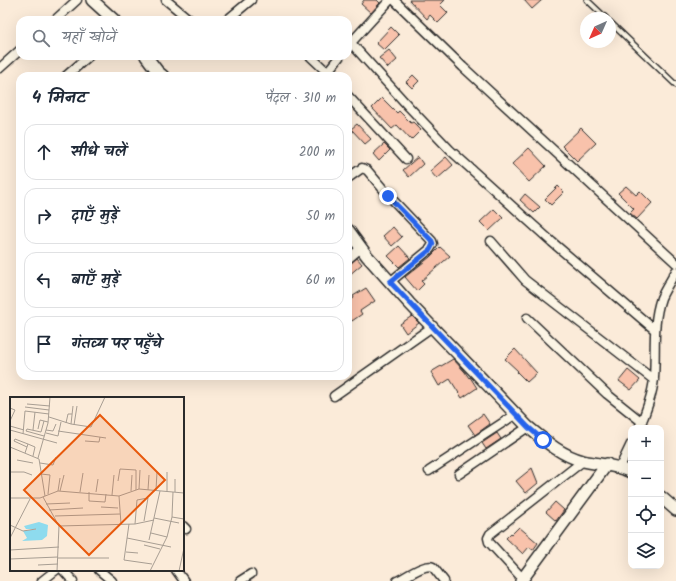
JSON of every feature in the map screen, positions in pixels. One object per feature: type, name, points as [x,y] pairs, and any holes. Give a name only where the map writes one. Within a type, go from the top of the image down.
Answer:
[{"type":"street","points":[[59,16],[77,0]]},
{"type":"street","points":[[92,0],[110,16]]},
{"type":"street","points":[[166,0],[185,16]]},
{"type":"street","points":[[232,16],[250,0]]},
{"type":"street","points":[[352,42],[390,0]]},
{"type":"street","points":[[394,0],[468,72],[676,263]]},
{"type":"street","points":[[352,48],[450,150],[552,242],[655,330]]},
{"type":"street","points":[[0,68],[16,54]]},
{"type":"street","points":[[71,72],[84,60]]},
{"type":"street","points":[[149,60],[156,72]]},
{"type":"street","points":[[314,60],[326,72]]},
{"type":"street","points":[[329,72],[329,69],[337,60]]},
{"type":"street","points":[[352,100],[406,159]]},
{"type":"street","points":[[352,175],[362,168],[367,170],[388,196],[432,241],[433,244],[430,250],[390,282]]},
{"type":"street","points":[[352,236],[390,282],[432,327],[528,427],[550,446],[583,461],[607,464],[628,471]]},
{"type":"street","points":[[491,241],[525,280],[654,380]]},
{"type":"street","points":[[352,256],[361,248]]},
{"type":"street","points":[[528,318],[640,425],[654,380],[655,330],[662,298],[676,271]]},
{"type":"street","points":[[334,396],[432,327]]},
{"type":"street","points":[[428,471],[516,414]]},
{"type":"street","points":[[459,474],[528,427]]},
{"type":"street","points":[[620,467],[628,450]]},
{"type":"street","points":[[583,461],[490,534],[488,538],[489,542],[522,580],[607,464]]},
{"type":"street","points":[[664,500],[676,510]]},
{"type":"street","points":[[397,581],[425,566],[431,566],[444,581]]},
{"type":"street","points":[[42,581],[55,571]]},
{"type":"street","points":[[64,571],[73,581]]},
{"type":"street","points":[[100,571],[112,581]]},
{"type":"street","points":[[177,571],[184,581]]},
{"type":"street","points":[[240,581],[251,574]]},
{"type":"lane","points":[[587,0],[600,12]]},
{"type":"lane","points":[[616,28],[676,85]]},
{"type":"building","points":[[364,0],[377,0],[380,3],[371,13],[361,4]]},
{"type":"building","points":[[409,0],[445,0],[440,5],[448,13],[438,23],[430,15],[427,19]]},
{"type":"building","points":[[524,0],[542,0],[532,9]]},
{"type":"building","points":[[391,27],[399,35],[384,50],[376,43]]},
{"type":"building","points":[[389,50],[397,60],[388,68],[379,58]]},
{"type":"building","points":[[413,75],[419,81],[412,88],[406,82]]},
{"type":"building","points":[[382,98],[397,113],[399,111],[411,123],[413,122],[421,130],[411,140],[397,125],[392,129],[372,108]]},
{"type":"building","points":[[357,124],[371,139],[365,144],[352,130],[352,128]]},
{"type":"building","points":[[581,128],[596,143],[577,161],[562,146]]},
{"type":"building","points":[[384,144],[390,150],[379,161],[373,154]]},
{"type":"building","points":[[529,148],[546,166],[529,182],[512,164]]},
{"type":"building","points":[[418,157],[423,164],[409,177],[403,170]]},
{"type":"building","points":[[446,157],[453,165],[437,179],[430,171]]},
{"type":"building","points":[[558,186],[564,192],[551,205],[545,199]]},
{"type":"building","points":[[626,186],[636,195],[640,191],[652,203],[637,219],[630,213],[634,209],[618,193]]},
{"type":"building","points":[[525,194],[540,207],[534,213],[520,200]]},
{"type":"building","points":[[494,209],[503,218],[489,231],[480,222]]},
{"type":"building","points":[[393,227],[402,237],[392,246],[383,236]]},
{"type":"building","points":[[399,246],[410,258],[399,267],[388,256]]},
{"type":"building","points":[[440,247],[450,256],[421,281],[424,284],[417,291],[405,277]]},
{"type":"building","points":[[357,258],[362,264],[352,273],[352,261]]},
{"type":"building","points":[[366,288],[375,301],[360,311],[362,314],[352,321],[352,299],[354,298],[353,296]]},
{"type":"building","points":[[412,316],[419,323],[406,333],[400,324]]},
{"type":"building","points":[[515,349],[537,373],[527,382],[505,359]]},
{"type":"building","points":[[453,359],[469,378],[470,377],[477,388],[462,398],[450,379],[439,386],[431,372]]},
{"type":"building","points":[[628,370],[640,380],[631,390],[619,381]]},
{"type":"building","points":[[483,414],[490,424],[475,435],[468,425]]},
{"type":"building","points":[[497,433],[501,439],[486,449],[482,443]]},
{"type":"building","points":[[532,468],[538,483],[526,493],[516,481]]},
{"type":"building","points":[[555,502],[564,510],[556,521],[546,512]]},
{"type":"building","points":[[519,527],[538,543],[533,550],[529,547],[523,554],[506,538]]},
{"type":"route","points":[[388,196],[432,241],[433,244],[430,250],[390,282],[528,427],[543,440]]}]
